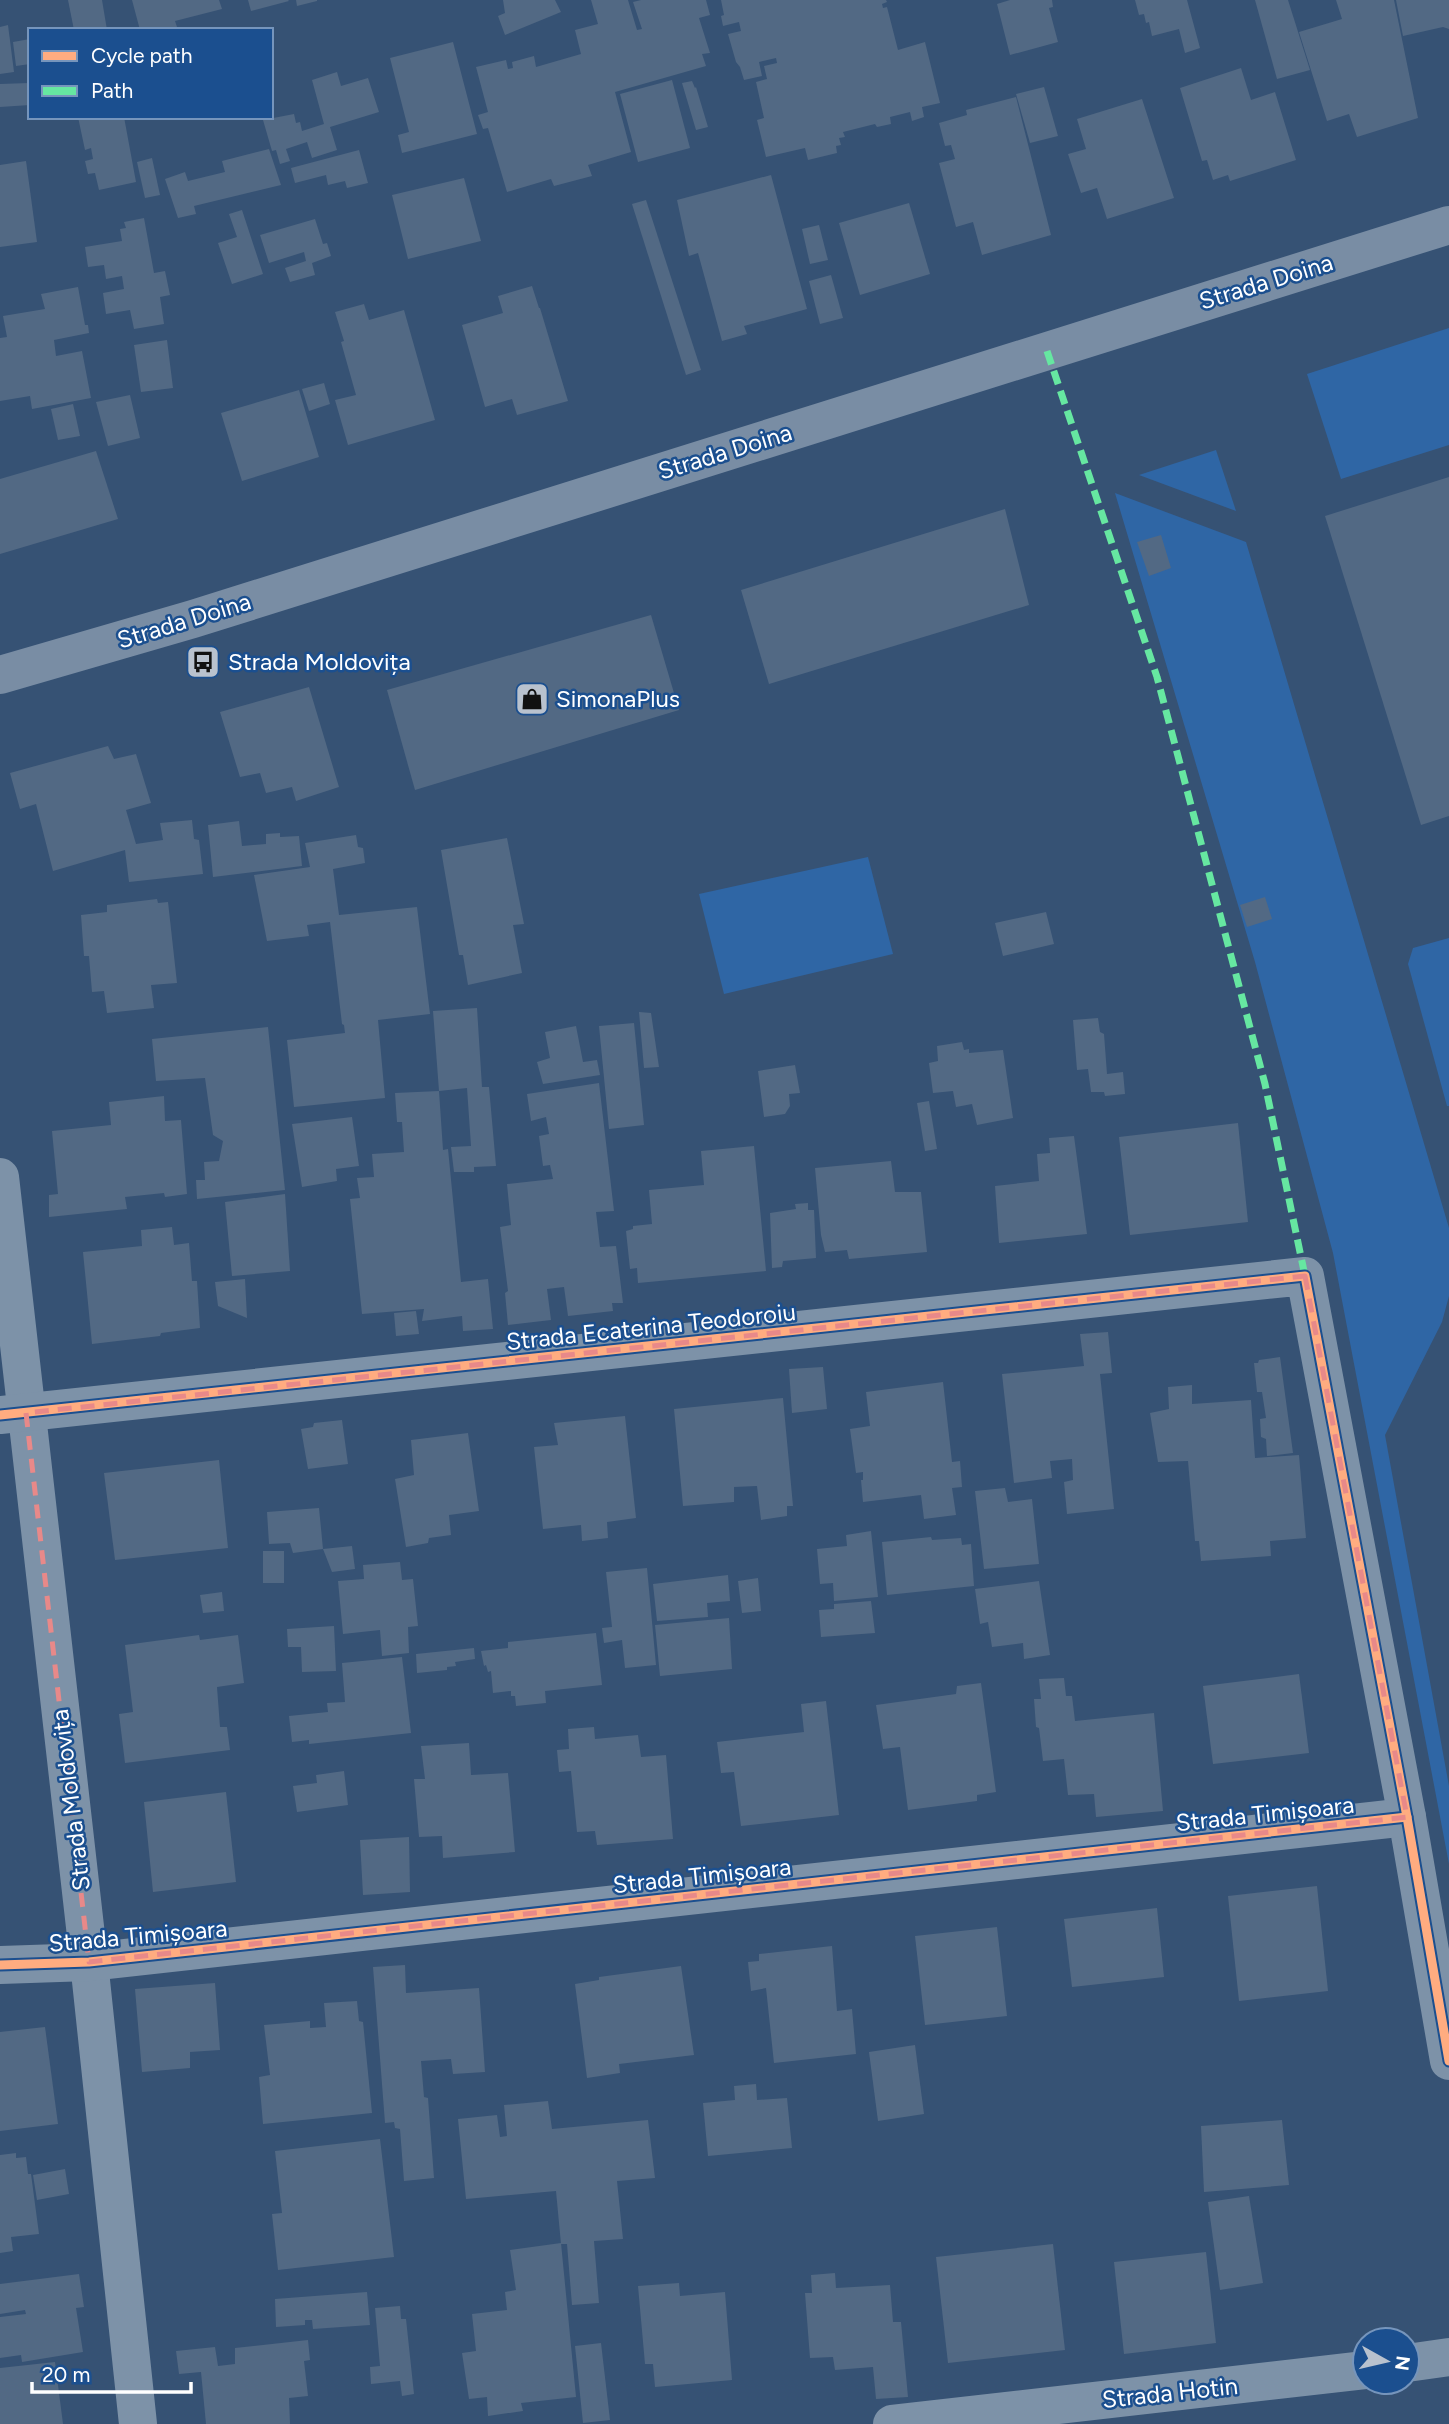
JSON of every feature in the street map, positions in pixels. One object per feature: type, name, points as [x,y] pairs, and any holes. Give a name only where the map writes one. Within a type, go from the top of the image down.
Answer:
[{"type":"main road","name":"Strada Doina","points":[[0,675],[193,619],[1449,225]]},
{"type":"street","name":"Strada Moldovița","points":[[0,1177],[13,1414],[89,1962],[138,2424]]},
{"type":"street","name":"Strada Ecaterina Teodoroiu","points":[[13,1414],[1306,1276],[1407,1817]]},
{"type":"street","name":"Strada Timișoara","points":[[0,1965],[89,1962],[1407,1817]]},
{"type":"street","points":[[1407,1817],[1449,2061]]},
{"type":"street","points":[[1421,2361],[1449,2357]]},
{"type":"street","name":"Strada Hotin","points":[[892,2424],[1351,2372]]},
{"type":"highlighted area","points":[[1305,1276],[1407,1817],[89,1962],[26,1413]]},
{"type":"shaded area","points":[[1449,328],[1449,445],[1341,479],[1307,374]]},
{"type":"shaded area","points":[[1216,450],[1236,511],[1139,475]]},
{"type":"shaded area","points":[[1115,493],[1246,542],[1449,1228],[1449,1296],[1442,1322],[1385,1435],[1449,1786],[1449,1864],[1333,1253],[1255,962]]},
{"type":"shaded area","points":[[868,857],[893,954],[724,994],[699,894]]},
{"type":"shaded area","points":[[1449,938],[1447,1106],[1408,964],[1413,948]]},
{"type":"building","points":[[68,0],[102,0],[107,28],[74,28]]},
{"type":"building","points":[[132,0],[219,0],[222,9],[175,21],[177,28],[139,28]]},
{"type":"building","points":[[248,0],[288,0],[289,1],[251,11]]},
{"type":"building","points":[[296,0],[317,0],[317,1],[297,6]]},
{"type":"building","points":[[503,0],[555,0],[561,12],[505,35],[498,16],[505,13]]},
{"type":"building","points":[[591,0],[628,0],[637,30],[642,29],[633,2],[706,0],[710,15],[699,18],[710,53],[702,54],[706,66],[615,92],[631,152],[588,165],[592,176],[554,186],[551,179],[507,192],[488,128],[483,129],[478,115],[488,112],[476,67],[506,60],[508,69],[513,68],[512,62],[534,56],[536,67],[581,54],[575,30],[598,24]]},
{"type":"building","points":[[721,0],[886,0],[887,2],[882,4],[883,8],[887,7],[898,50],[925,42],[940,103],[922,107],[924,117],[912,121],[910,112],[890,117],[891,124],[877,127],[875,124],[843,132],[845,137],[839,138],[841,145],[836,146],[837,153],[808,160],[805,148],[766,157],[757,120],[764,118],[756,82],[767,79],[764,66],[777,63],[776,58],[759,62],[762,76],[744,80],[728,34],[741,31],[739,22],[723,26]]},
{"type":"building","points":[[1010,0],[1052,0],[1053,7],[1049,8],[1058,42],[1010,55],[997,4]]},
{"type":"building","points":[[1135,0],[1187,0],[1200,48],[1185,53],[1179,29],[1152,36],[1149,22],[1146,23],[1144,14],[1139,15]]},
{"type":"building","points":[[1255,0],[1288,0],[1310,70],[1277,79]]},
{"type":"building","points":[[1336,0],[1394,0],[1418,118],[1357,137],[1349,114],[1327,121],[1299,32],[1342,19]]},
{"type":"building","points":[[1396,0],[1449,0],[1449,29],[1443,27],[1403,36]]},
{"type":"building","points":[[8,25],[14,72],[0,74],[0,27]]},
{"type":"building","points":[[28,39],[28,64],[16,66],[13,42]]},
{"type":"building","points":[[453,42],[477,134],[402,153],[398,135],[409,132],[390,58]]},
{"type":"building","points":[[1241,68],[1251,100],[1275,92],[1296,160],[1230,181],[1228,175],[1213,180],[1207,160],[1202,161],[1180,88]]},
{"type":"building","points":[[337,72],[341,86],[368,78],[379,112],[330,127],[337,150],[312,158],[307,142],[286,149],[290,161],[280,164],[276,150],[272,151],[263,120],[294,114],[302,131],[324,124],[312,80]]},
{"type":"building","points":[[672,80],[690,148],[638,162],[620,94]]},
{"type":"building","points":[[692,81],[708,127],[696,130],[682,83]]},
{"type":"building","points":[[28,83],[28,105],[0,107],[0,84]]},
{"type":"building","points":[[1044,87],[1058,136],[1030,143],[1016,94]]},
{"type":"building","points":[[1016,97],[1051,235],[982,255],[973,222],[956,227],[939,163],[955,159],[951,145],[945,146],[939,123],[967,115],[966,110]]},
{"type":"building","points":[[1142,99],[1174,198],[1107,219],[1097,188],[1081,193],[1068,154],[1086,149],[1077,119]]},
{"type":"building","points":[[78,119],[124,119],[136,182],[99,190],[95,173],[88,174],[85,161],[93,159],[91,148],[85,150]]},
{"type":"building","points":[[269,149],[281,185],[194,206],[196,214],[178,218],[165,179],[185,172],[188,181],[225,172],[222,161]]},
{"type":"building","points":[[359,150],[368,183],[347,188],[345,181],[328,185],[326,175],[295,183],[291,168]]},
{"type":"building","points":[[152,158],[160,195],[145,198],[137,162]]},
{"type":"building","points":[[26,161],[37,242],[0,247],[0,165]]},
{"type":"building","points":[[771,175],[807,309],[744,326],[747,334],[722,341],[698,253],[689,256],[677,200]]},
{"type":"building","points":[[464,178],[481,241],[408,259],[392,195]]},
{"type":"building","points":[[646,200],[701,370],[686,375],[632,204]]},
{"type":"building","points":[[909,203],[930,274],[860,295],[839,223]]},
{"type":"building","points":[[242,210],[263,274],[232,284],[218,243],[237,237],[229,214]]},
{"type":"building","points":[[144,218],[154,273],[165,271],[170,295],[160,297],[164,324],[134,329],[130,310],[106,314],[103,293],[124,289],[122,276],[106,279],[104,265],[88,267],[85,247],[122,241],[120,229],[126,228],[124,222]]},
{"type":"building","points":[[315,219],[323,244],[327,243],[331,256],[312,263],[315,275],[290,282],[285,268],[306,261],[304,252],[269,263],[260,235]]},
{"type":"building","points":[[819,225],[828,260],[810,264],[802,229]]},
{"type":"building","points":[[831,275],[843,318],[820,324],[809,281]]},
{"type":"building","points":[[532,286],[568,401],[517,415],[512,399],[485,407],[462,325],[503,313],[498,296]]},
{"type":"building","points":[[78,287],[89,333],[54,340],[56,356],[82,351],[91,398],[32,409],[30,396],[0,401],[0,338],[7,337],[3,316],[45,309],[41,294]]},
{"type":"building","points":[[364,304],[369,320],[404,310],[435,420],[348,445],[335,400],[356,395],[335,312]]},
{"type":"building","points":[[167,340],[173,388],[141,392],[134,345]]},
{"type":"building","points":[[324,383],[330,404],[309,411],[302,389]]},
{"type":"building","points":[[299,390],[319,457],[242,481],[221,413]]},
{"type":"building","points":[[130,395],[140,438],[108,446],[96,402]]},
{"type":"building","points":[[73,404],[80,436],[58,440],[51,409]]},
{"type":"building","points":[[96,451],[118,519],[0,554],[0,479]]},
{"type":"building","points":[[1449,477],[1449,816],[1421,825],[1325,516]]},
{"type":"building","points":[[1005,509],[1029,605],[769,684],[741,590]]},
{"type":"building","points":[[1161,535],[1171,568],[1149,576],[1137,542]]},
{"type":"building","points":[[651,615],[679,710],[415,790],[387,690]]},
{"type":"building","points":[[309,687],[339,787],[296,801],[292,787],[266,793],[260,773],[240,777],[220,712]]},
{"type":"building","points":[[108,746],[114,759],[136,754],[151,803],[126,810],[136,844],[163,840],[160,823],[192,820],[194,839],[199,840],[203,874],[129,882],[125,850],[53,871],[36,804],[20,809],[10,773]]},
{"type":"building","points":[[239,821],[242,846],[266,844],[266,834],[280,833],[280,837],[299,836],[302,866],[213,877],[208,825]]},
{"type":"building","points":[[356,835],[358,847],[363,848],[365,863],[333,869],[339,915],[417,907],[430,1014],[378,1020],[385,1098],[294,1107],[287,1040],[345,1033],[330,922],[307,925],[309,936],[267,941],[254,875],[310,867],[305,843]]},
{"type":"building","points":[[507,838],[524,924],[513,925],[522,973],[468,985],[463,955],[459,955],[441,850]]},
{"type":"building","points":[[1265,897],[1272,919],[1247,927],[1240,905]]},
{"type":"building","points":[[157,899],[158,903],[168,902],[177,983],[151,985],[154,1008],[107,1013],[104,991],[92,992],[89,956],[84,956],[81,915],[107,912],[107,905]]},
{"type":"building","points":[[1046,912],[1054,944],[1003,956],[995,923]]},
{"type":"building","points":[[477,1008],[482,1087],[489,1087],[496,1166],[474,1167],[474,1172],[454,1172],[451,1147],[471,1146],[467,1088],[439,1091],[433,1011]]},
{"type":"building","points":[[639,1012],[651,1013],[659,1067],[644,1068]]},
{"type":"building","points":[[1098,1018],[1100,1032],[1104,1034],[1107,1074],[1123,1072],[1125,1094],[1105,1096],[1104,1092],[1091,1092],[1088,1069],[1077,1070],[1073,1020]]},
{"type":"building","points":[[634,1023],[644,1125],[609,1129],[599,1026]]},
{"type":"building","points":[[576,1026],[583,1062],[597,1060],[600,1075],[543,1084],[537,1062],[550,1058],[545,1032]]},
{"type":"building","points":[[268,1027],[285,1190],[197,1199],[196,1180],[205,1180],[204,1162],[219,1161],[223,1141],[213,1135],[205,1078],[156,1081],[152,1039]]},
{"type":"building","points":[[962,1042],[964,1050],[969,1049],[969,1053],[1003,1050],[1013,1118],[977,1125],[972,1104],[956,1107],[953,1091],[933,1093],[929,1063],[938,1061],[937,1046]]},
{"type":"building","points":[[795,1065],[800,1093],[789,1094],[790,1106],[785,1114],[764,1117],[758,1071]]},
{"type":"building","points":[[599,1083],[614,1211],[596,1212],[600,1247],[616,1246],[623,1303],[612,1303],[613,1311],[568,1316],[564,1287],[547,1289],[551,1320],[508,1325],[505,1293],[508,1291],[500,1227],[511,1225],[507,1184],[553,1179],[550,1165],[543,1166],[539,1136],[549,1134],[546,1117],[531,1121],[527,1094]]},
{"type":"building","points":[[439,1091],[443,1150],[448,1149],[461,1282],[488,1279],[493,1329],[463,1331],[462,1316],[422,1321],[424,1309],[362,1314],[350,1199],[360,1198],[357,1178],[374,1177],[372,1154],[404,1152],[402,1122],[397,1122],[395,1093]]},
{"type":"building","points":[[164,1096],[165,1121],[181,1120],[187,1194],[165,1197],[164,1193],[125,1197],[127,1209],[49,1217],[49,1195],[58,1194],[52,1131],[111,1125],[109,1102]]},
{"type":"building","points":[[929,1101],[937,1149],[925,1151],[917,1103]]},
{"type":"building","points":[[352,1117],[359,1166],[336,1169],[337,1181],[302,1187],[292,1124]]},
{"type":"building","points":[[1238,1123],[1248,1222],[1130,1235],[1119,1137]]},
{"type":"building","points":[[1074,1136],[1087,1234],[999,1243],[995,1186],[1039,1181],[1037,1154],[1050,1153],[1049,1138]]},
{"type":"building","points":[[754,1146],[766,1271],[638,1283],[637,1268],[630,1269],[626,1231],[633,1229],[633,1226],[652,1224],[649,1190],[704,1185],[701,1151]]},
{"type":"building","points":[[891,1161],[895,1192],[921,1192],[927,1252],[849,1259],[847,1250],[825,1252],[815,1168]]},
{"type":"building","points":[[285,1194],[290,1271],[232,1276],[225,1202]]},
{"type":"building","points":[[808,1203],[808,1210],[814,1210],[816,1258],[783,1261],[782,1267],[772,1268],[770,1213],[796,1209],[795,1204]]},
{"type":"building","points":[[172,1227],[174,1245],[189,1243],[192,1281],[197,1281],[200,1328],[92,1344],[83,1252],[142,1246],[141,1230]]},
{"type":"building","points":[[245,1279],[247,1318],[218,1306],[215,1282]]},
{"type":"building","points":[[416,1311],[419,1334],[396,1336],[394,1313]]},
{"type":"building","points":[[1108,1332],[1112,1373],[1100,1374],[1114,1509],[1067,1514],[1064,1482],[1073,1480],[1072,1459],[1050,1461],[1052,1478],[1014,1483],[1002,1374],[1084,1366],[1080,1334]]},
{"type":"building","points":[[1280,1357],[1293,1453],[1267,1456],[1266,1439],[1261,1437],[1260,1419],[1266,1418],[1262,1392],[1257,1392],[1254,1363]]},
{"type":"building","points":[[823,1367],[827,1409],[792,1413],[789,1369]]},
{"type":"building","points":[[943,1382],[952,1462],[960,1461],[962,1487],[952,1488],[956,1515],[924,1519],[921,1495],[863,1502],[863,1472],[856,1473],[850,1429],[870,1426],[866,1392]]},
{"type":"building","points":[[1192,1385],[1192,1404],[1251,1400],[1255,1458],[1299,1455],[1306,1538],[1270,1541],[1271,1556],[1201,1561],[1199,1541],[1195,1541],[1188,1461],[1158,1462],[1150,1413],[1169,1409],[1168,1387]]},
{"type":"building","points":[[783,1398],[793,1506],[787,1506],[787,1516],[761,1520],[757,1486],[734,1487],[734,1502],[683,1506],[674,1409]]},
{"type":"building","points":[[625,1416],[636,1518],[607,1522],[608,1538],[582,1541],[581,1525],[543,1529],[534,1447],[558,1445],[554,1423]]},
{"type":"building","points":[[342,1420],[348,1464],[308,1469],[301,1429],[313,1427],[314,1423]]},
{"type":"building","points":[[468,1433],[479,1511],[449,1515],[451,1535],[429,1538],[428,1543],[406,1547],[395,1479],[414,1475],[411,1440]]},
{"type":"building","points":[[219,1460],[228,1548],[115,1560],[104,1473]]},
{"type":"building","points":[[1005,1488],[1008,1502],[1032,1499],[1039,1564],[984,1569],[975,1491]]},
{"type":"building","points":[[319,1508],[323,1549],[293,1553],[290,1543],[269,1544],[267,1512]]},
{"type":"building","points":[[871,1531],[878,1597],[834,1601],[833,1583],[820,1584],[817,1549],[847,1546],[846,1535]]},
{"type":"building","points":[[931,1537],[932,1540],[961,1538],[962,1545],[971,1544],[974,1586],[887,1595],[882,1542]]},
{"type":"building","points":[[352,1546],[355,1569],[332,1572],[323,1549]]},
{"type":"building","points":[[263,1551],[284,1551],[284,1583],[263,1583]]},
{"type":"building","points":[[400,1562],[402,1580],[413,1579],[418,1626],[408,1627],[409,1653],[382,1656],[380,1630],[343,1634],[338,1581],[364,1579],[363,1565]]},
{"type":"building","points":[[647,1568],[656,1665],[625,1668],[622,1640],[604,1643],[602,1628],[612,1627],[606,1572]]},
{"type":"building","points":[[728,1575],[730,1601],[707,1603],[708,1617],[657,1621],[653,1584]]},
{"type":"building","points":[[758,1578],[761,1611],[742,1613],[738,1581]]},
{"type":"building","points":[[1039,1581],[1050,1655],[1024,1659],[1023,1643],[992,1647],[988,1622],[980,1624],[975,1589]]},
{"type":"building","points":[[222,1592],[224,1611],[203,1613],[200,1595]]},
{"type":"building","points":[[871,1601],[875,1633],[821,1637],[819,1610],[834,1609],[834,1604]]},
{"type":"building","points":[[729,1618],[732,1669],[660,1676],[655,1625]]},
{"type":"building","points":[[334,1626],[336,1671],[302,1672],[301,1647],[288,1647],[287,1629]]},
{"type":"building","points":[[596,1633],[602,1685],[545,1691],[546,1703],[516,1706],[515,1696],[511,1696],[511,1691],[493,1693],[491,1671],[488,1672],[486,1665],[484,1666],[481,1651],[508,1648],[508,1642]]},
{"type":"building","points":[[199,1635],[200,1640],[238,1635],[244,1683],[217,1687],[220,1727],[227,1727],[230,1750],[125,1763],[119,1714],[133,1712],[125,1645]]},
{"type":"building","points":[[474,1648],[475,1659],[455,1662],[456,1666],[447,1667],[447,1670],[417,1673],[416,1654]]},
{"type":"building","points":[[402,1657],[411,1733],[309,1744],[309,1740],[292,1742],[289,1716],[328,1712],[327,1703],[345,1702],[342,1663]]},
{"type":"building","points":[[1299,1674],[1309,1753],[1213,1764],[1203,1686]]},
{"type":"building","points":[[1064,1678],[1066,1696],[1072,1696],[1075,1721],[1154,1713],[1163,1811],[1096,1817],[1094,1794],[1068,1795],[1064,1759],[1043,1761],[1034,1699],[1041,1699],[1039,1679]]},
{"type":"building","points":[[981,1683],[996,1792],[977,1795],[977,1801],[908,1810],[900,1747],[883,1749],[876,1705],[956,1694],[957,1686]]},
{"type":"building","points":[[826,1701],[839,1815],[741,1826],[734,1772],[721,1773],[717,1742],[804,1732],[801,1704]]},
{"type":"building","points":[[594,1727],[595,1739],[638,1735],[641,1757],[666,1755],[673,1839],[597,1845],[595,1831],[577,1832],[571,1771],[559,1772],[557,1750],[569,1749],[568,1729]]},
{"type":"building","points":[[469,1743],[471,1775],[508,1773],[515,1852],[443,1858],[442,1836],[419,1837],[414,1779],[425,1779],[421,1746]]},
{"type":"building","points":[[344,1771],[348,1805],[297,1812],[293,1786],[317,1783],[316,1775]]},
{"type":"building","points":[[226,1792],[236,1882],[153,1892],[144,1802]]},
{"type":"building","points":[[409,1837],[410,1892],[363,1895],[360,1840]]},
{"type":"building","points":[[1317,1886],[1328,1991],[1239,2001],[1228,1896]]},
{"type":"building","points":[[1157,1908],[1164,1977],[1072,1987],[1064,1919]]},
{"type":"building","points":[[997,1927],[1007,2016],[925,2025],[915,1936]]},
{"type":"building","points":[[832,1946],[837,2011],[852,2009],[856,2054],[774,2063],[766,1988],[751,1991],[748,1962],[759,1961],[759,1954]]},
{"type":"building","points":[[405,1965],[406,1993],[479,1988],[485,2072],[453,2074],[451,2059],[421,2061],[424,2097],[428,2098],[434,2178],[404,2181],[400,2129],[395,2128],[394,2122],[385,2123],[373,1967]]},
{"type":"building","points":[[681,1966],[694,2055],[619,2064],[620,2073],[587,2078],[575,1984],[599,1980],[599,1977]]},
{"type":"building","points":[[215,1983],[220,2050],[190,2052],[190,2068],[142,2072],[135,1989]]},
{"type":"building","points":[[357,2001],[359,2021],[363,2022],[372,2113],[263,2124],[259,2077],[270,2075],[264,2025],[310,2021],[310,2028],[326,2027],[324,2003]]},
{"type":"building","points":[[45,2027],[58,2124],[0,2131],[0,2032]]},
{"type":"building","points":[[915,2045],[924,2114],[878,2121],[869,2052]]},
{"type":"building","points":[[756,2084],[757,2100],[787,2098],[792,2148],[708,2156],[703,2103],[735,2100],[734,2086]]},
{"type":"building","points":[[548,2101],[552,2129],[648,2120],[655,2178],[617,2181],[623,2239],[594,2241],[599,2303],[572,2305],[567,2244],[561,2244],[556,2191],[466,2199],[458,2119],[497,2115],[500,2137],[507,2136],[504,2105]]},
{"type":"building","points":[[1282,2120],[1289,2185],[1204,2192],[1201,2126]]},
{"type":"building","points":[[380,2139],[394,2257],[278,2270],[272,2214],[282,2213],[275,2151]]},
{"type":"building","points":[[16,2153],[16,2158],[26,2157],[28,2174],[31,2174],[39,2234],[11,2237],[13,2251],[0,2253],[0,2155]]},
{"type":"building","points":[[65,2169],[69,2194],[37,2200],[33,2175]]},
{"type":"building","points":[[1249,2196],[1263,2283],[1220,2290],[1208,2202]]},
{"type":"building","points":[[561,2243],[576,2397],[521,2403],[523,2411],[488,2416],[487,2397],[469,2399],[462,2353],[476,2351],[472,2314],[507,2310],[505,2292],[516,2290],[510,2250]]},
{"type":"building","points":[[1053,2244],[1065,2350],[948,2363],[936,2257]]},
{"type":"building","points":[[1206,2252],[1216,2343],[1124,2354],[1114,2262]]},
{"type":"building","points":[[835,2273],[836,2288],[890,2285],[893,2322],[901,2322],[908,2397],[876,2399],[873,2367],[835,2370],[833,2357],[810,2358],[805,2293],[812,2293],[811,2275]]},
{"type":"building","points":[[79,2274],[84,2307],[76,2308],[83,2352],[22,2362],[21,2355],[0,2358],[0,2317],[26,2314],[25,2310],[0,2314],[0,2284]]},
{"type":"building","points":[[679,2283],[680,2296],[725,2292],[732,2380],[655,2387],[653,2364],[645,2364],[638,2286]]},
{"type":"building","points":[[367,2292],[370,2325],[313,2329],[312,2320],[305,2320],[305,2325],[276,2327],[275,2299]]},
{"type":"building","points":[[400,2306],[401,2319],[406,2319],[414,2394],[402,2396],[400,2381],[371,2384],[370,2367],[380,2366],[375,2308]]},
{"type":"building","points":[[308,2340],[310,2360],[304,2361],[308,2396],[289,2398],[290,2424],[206,2424],[201,2372],[179,2374],[176,2351],[215,2347],[218,2366],[235,2364],[235,2348]]},
{"type":"building","points":[[601,2343],[610,2420],[583,2423],[575,2346]]},
{"type":"building","points":[[55,2362],[63,2424],[0,2424],[0,2368]]},
{"type":"marked path","points":[[1047,351],[1157,677],[1265,1084],[1305,1276]]},
{"type":"cycle path","points":[[0,1415],[1305,1276],[1407,1817],[1449,2061]]},
{"type":"cycle path","points":[[0,1965],[89,1962],[1407,1817]]},
{"type":"place","name":"Strada Moldovița","points":[[203,662]]},
{"type":"place","name":"SimonaPlus","points":[[532,699]]}]
